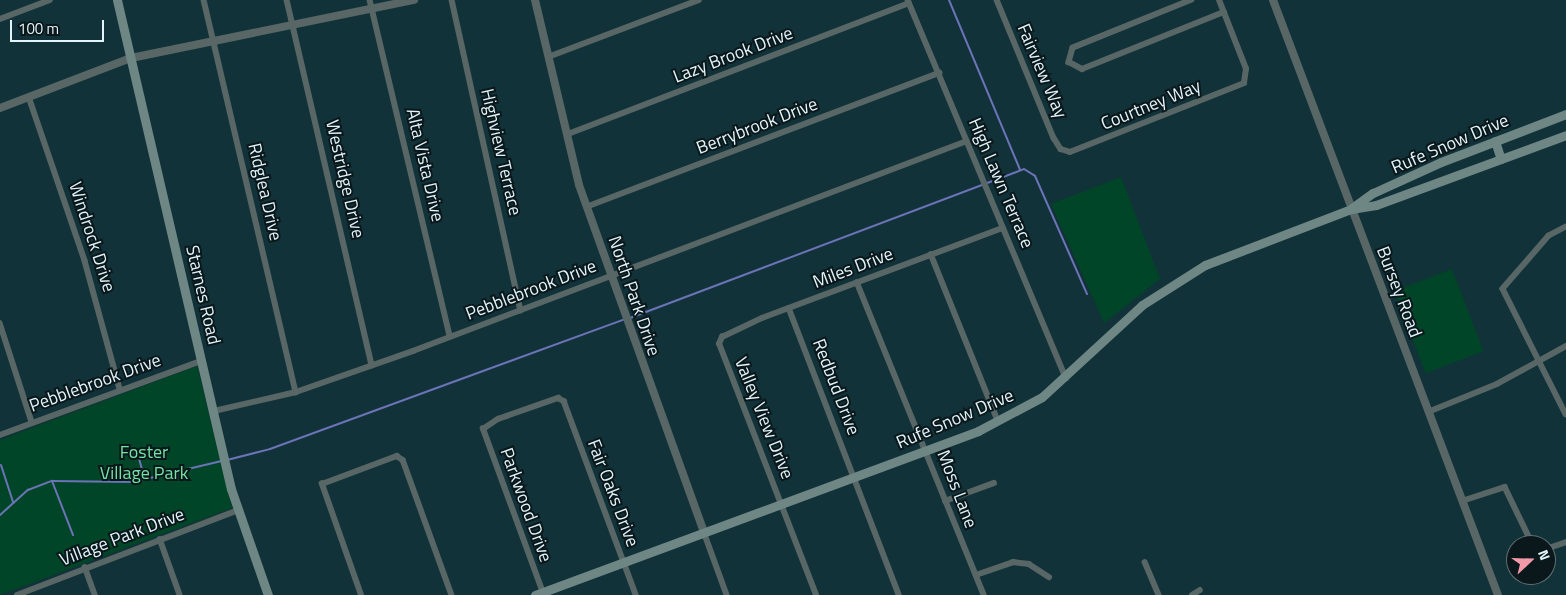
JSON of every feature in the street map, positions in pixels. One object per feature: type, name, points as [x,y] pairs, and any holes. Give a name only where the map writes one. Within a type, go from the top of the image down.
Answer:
[{"type":"main road","name":"Starnes Road","points":[[117,0],[226,467],[238,510],[268,595]]},
{"type":"main road","name":"Rufe Snow Drive","points":[[1351,209],[1372,193],[1495,141],[1566,114]]},
{"type":"main road","name":"Rufe Snow Drive","points":[[540,594],[926,451],[998,421],[1066,378],[1135,311],[1175,282],[1220,259],[1351,209],[1376,205],[1566,135]]},
{"type":"main road","points":[[1495,141],[1501,159]]},
{"type":"street","points":[[0,19],[50,0]]},
{"type":"street","name":"Ridglea Drive","points":[[204,0],[296,392]]},
{"type":"street","name":"Westridge Drive","points":[[287,0],[372,365]]},
{"type":"street","points":[[0,108],[131,58],[293,24],[371,4],[414,0]]},
{"type":"street","name":"Highview Terrace","points":[[452,0],[521,310]]},
{"type":"street","name":"North Park Drive","points":[[535,0],[586,207],[727,595]]},
{"type":"street","points":[[548,56],[699,0]]},
{"type":"street","name":"Fairview Way","points":[[996,0],[1054,138],[1064,151]]},
{"type":"street","points":[[1192,0],[1072,48],[1069,62],[1082,69],[1224,12],[1222,1]]},
{"type":"street","name":"Bursey Road","points":[[1273,0],[1498,595]]},
{"type":"street","name":"High Lawn Terrace","points":[[909,1],[1066,378]]},
{"type":"street","name":"Lazy Brook Drive","points":[[568,134],[909,1]]},
{"type":"street","name":"Alta Vista Drive","points":[[371,4],[450,337]]},
{"type":"street","name":"Courtney Way","points":[[1064,151],[1246,80],[1224,12]]},
{"type":"street","name":"Berrybrook Drive","points":[[586,207],[939,73]]},
{"type":"street","name":"Windrock Drive","points":[[29,97],[85,261],[120,389]]},
{"type":"street","name":"Pebblebrook Drive","points":[[214,411],[296,392],[372,365],[967,141]]},
{"type":"street","points":[[1566,227],[1549,236],[1504,285],[1510,309],[1566,414]]},
{"type":"street","name":"Miles Drive","points":[[719,344],[729,334],[789,308],[1003,228]]},
{"type":"street","points":[[931,254],[998,421]]},
{"type":"street","name":"Moss Lane","points":[[857,282],[984,595]]},
{"type":"street","name":"Redbud Drive","points":[[789,308],[899,595]]},
{"type":"street","points":[[0,323],[32,422]]},
{"type":"street","name":"Valley View Drive","points":[[719,344],[816,595]]},
{"type":"street","points":[[1428,412],[1481,392],[1566,346]]},
{"type":"street","name":"Pebblebrook Drive","points":[[0,435],[201,360]]},
{"type":"street","name":"Parkwood Drive","points":[[540,594],[484,433],[486,426],[529,406],[558,398],[564,401]]},
{"type":"street","name":"Fair Oaks Drive","points":[[564,401],[636,595]]},
{"type":"street","points":[[361,595],[321,487],[324,482],[400,457],[452,595]]},
{"type":"street","points":[[945,501],[994,483]]},
{"type":"street","points":[[1462,501],[1505,487],[1528,535]]},
{"type":"street","name":"Village Park Drive","points":[[17,595],[85,567],[238,510]]},
{"type":"street","points":[[160,539],[180,595]]},
{"type":"street","points":[[976,575],[1013,562],[1029,564],[1049,577]]},
{"type":"street","points":[[1145,562],[1159,595]]},
{"type":"street","points":[[85,567],[95,595]]},
{"type":"street","points":[[1192,595],[1200,590]]},
{"type":"green space","points":[[1121,177],[1160,279],[1104,323],[1051,204]]},
{"type":"green space","points":[[1452,269],[1484,351],[1426,373],[1394,291]]},
{"type":"green space","name":"Foster Village Park","points":[[197,366],[232,508],[0,595],[0,440]]},
{"type":"waterway","points":[[949,0],[1020,170]]},
{"type":"waterway","points":[[630,318],[1024,169],[1035,176],[1087,294]]},
{"type":"waterway","points":[[227,460],[270,449],[625,319]]},
{"type":"waterway","points":[[137,451],[145,480]]},
{"type":"waterway","points":[[0,515],[28,490],[52,481],[133,482],[222,461]]},
{"type":"waterway","points":[[1,465],[13,503]]},
{"type":"waterway","points":[[52,481],[73,535]]}]
